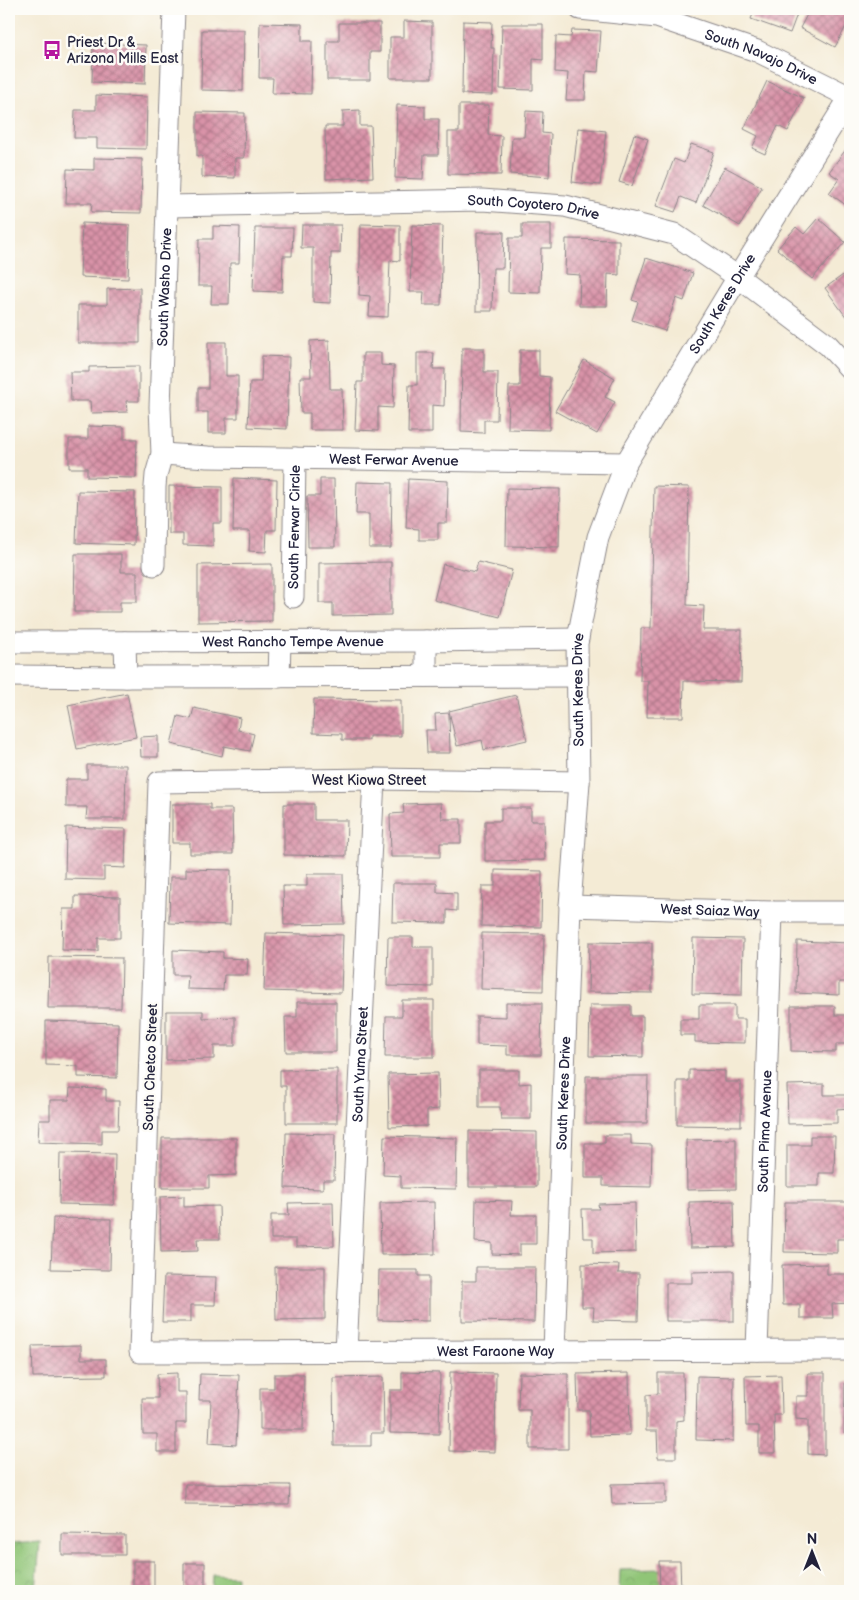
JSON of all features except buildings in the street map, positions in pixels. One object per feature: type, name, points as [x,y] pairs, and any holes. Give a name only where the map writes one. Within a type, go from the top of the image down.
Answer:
[{"type":"street","name":"South Washo Drive","points":[[154,565],[155,488],[156,475],[162,454],[160,422],[174,9]]},
{"type":"street","name":"South Navajo Drive","points":[[580,9],[657,17],[756,51],[850,97]]},
{"type":"street","name":"South Keres Drive","points":[[554,1351],[570,906],[579,782],[578,639],[598,537],[626,463],[738,277],[850,97]]},
{"type":"street","name":"South Coyotero Drive","points":[[168,206],[482,200],[565,206],[674,234],[738,277],[828,345],[850,369]]},
{"type":"street","name":"West Ferwar Avenue","points":[[162,454],[208,457],[626,463]]},
{"type":"street","name":"South Ferwar Circle","points":[[293,597],[295,458]]},
{"type":"street","name":"West Rancho Tempe Avenue","points":[[9,642],[578,639]]},
{"type":"street","points":[[426,641],[426,676]]},
{"type":"street","points":[[126,642],[126,677]]},
{"type":"street","points":[[279,677],[280,642]]},
{"type":"street","points":[[9,676],[577,676]]},
{"type":"street","name":"West Kiowa Street","points":[[159,782],[374,779],[579,782]]},
{"type":"street","name":"South Yuma Street","points":[[346,1352],[374,779]]},
{"type":"street","name":"South Chetco Street","points":[[140,1352],[159,782]]},
{"type":"street","name":"West Saiaz Way","points":[[570,906],[772,912],[850,912]]},
{"type":"street","name":"South Pima Avenue","points":[[756,1350],[772,912]]},
{"type":"street","name":"West Faraone Way","points":[[140,1352],[850,1350]]},
{"type":"green space","points":[[40,1542],[36,1591],[9,1591],[9,1544]]},
{"type":"green space","points":[[663,1569],[662,1591],[619,1591],[620,1570]]},
{"type":"green space","points":[[213,1575],[237,1576],[236,1591],[212,1591]]},
{"type":"place","name":"Priest Dr & Arizona Mills East","points":[[52,50]]}]
